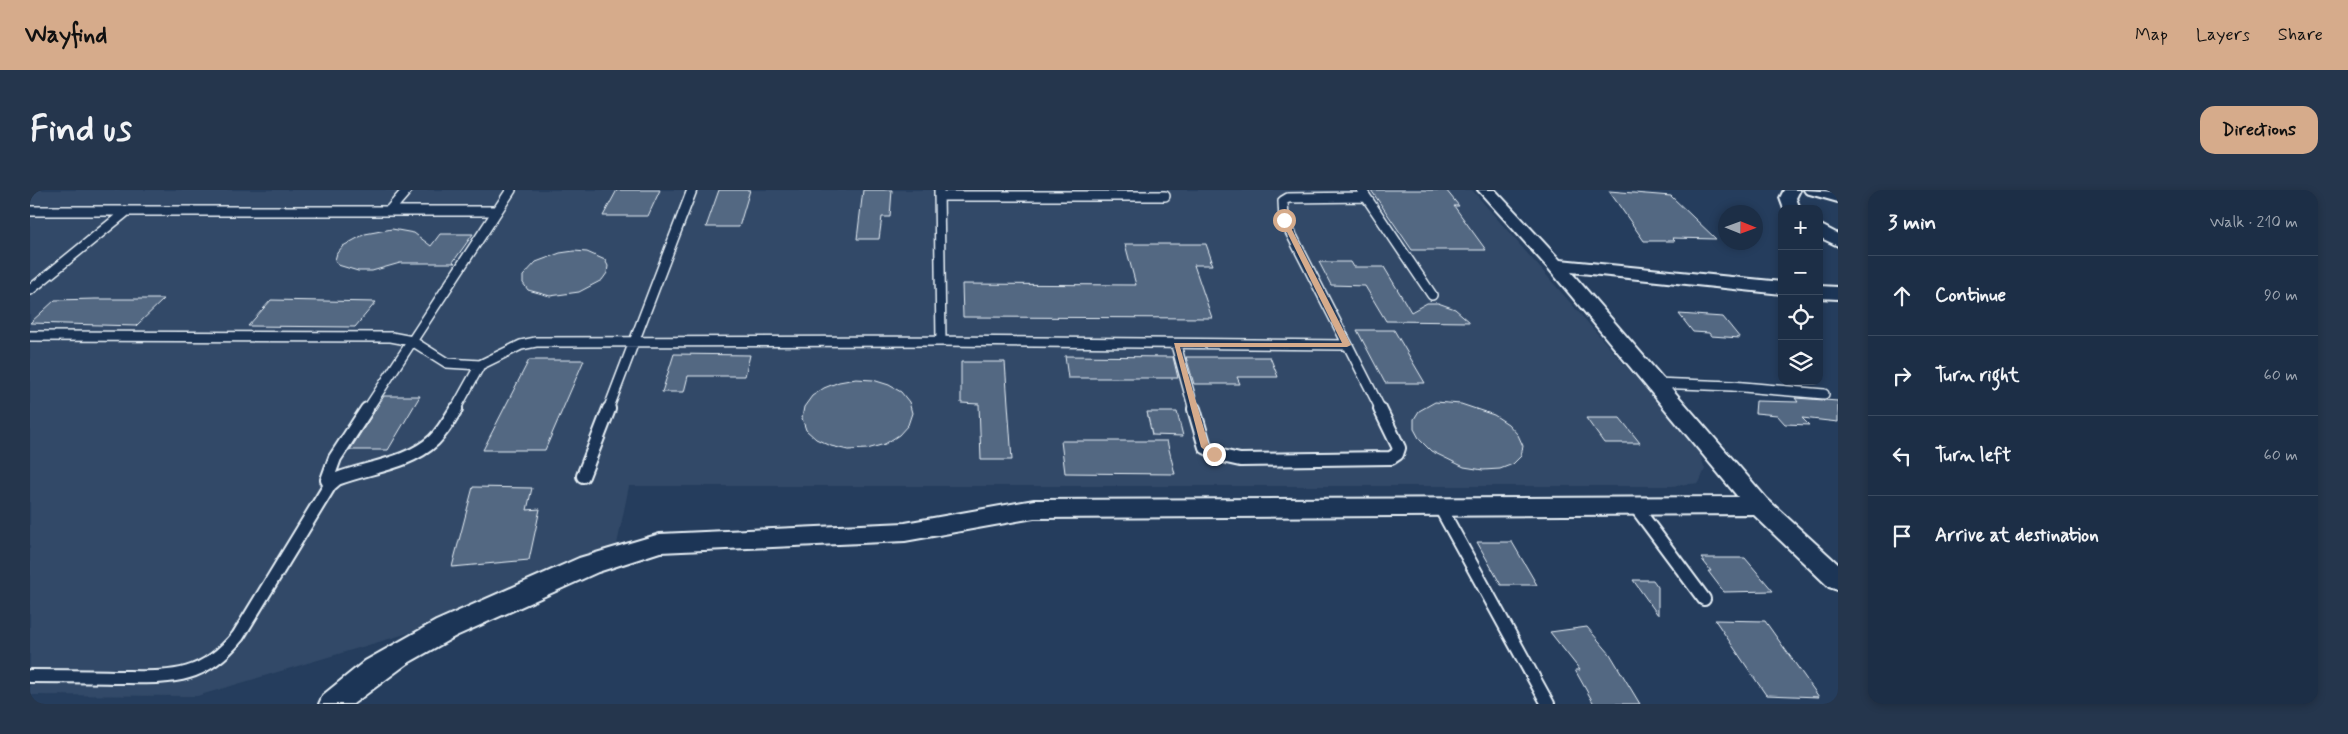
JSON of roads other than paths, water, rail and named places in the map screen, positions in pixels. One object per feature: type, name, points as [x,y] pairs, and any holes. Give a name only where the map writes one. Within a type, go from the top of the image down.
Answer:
[{"type":"street","points":[[1486,190],[1555,265],[1759,505],[1838,580]]},
{"type":"street","points":[[1791,205],[1788,198],[1792,190]]},
{"type":"street","points":[[1812,190],[1838,197]]},
{"type":"street","points":[[1823,224],[1838,226]]},
{"type":"street","points":[[1823,232],[1838,241]]},
{"type":"street","points":[[1555,265],[1778,288]]},
{"type":"street","points":[[1823,292],[1838,293]]},
{"type":"street","points":[[334,704],[384,663],[454,625],[625,550],[660,543],[905,532],[993,515],[1050,509],[1759,505]]},
{"type":"lane","points":[[389,212],[406,190]]},
{"type":"lane","points":[[330,485],[327,480],[334,458],[511,190]]},
{"type":"lane","points":[[583,476],[692,190]]},
{"type":"lane","points":[[941,341],[939,193],[1165,196]]},
{"type":"lane","points":[[1176,345],[1205,447],[1214,454],[1240,460],[1391,458],[1398,454],[1399,448],[1284,220],[1283,201],[1288,198],[1363,194],[1432,295]]},
{"type":"lane","points":[[30,211],[497,212]]},
{"type":"lane","points":[[30,290],[128,211]]},
{"type":"lane","points":[[30,336],[386,336],[412,341],[447,363],[480,365],[492,362],[510,349],[526,342],[941,341],[1176,345],[1347,345]]},
{"type":"lane","points":[[30,676],[173,677],[196,671],[213,663],[228,650],[238,636],[330,485],[337,479],[413,454],[429,445],[440,433],[480,365]]},
{"type":"lane","points":[[1655,383],[1732,386],[1824,394]]},
{"type":"lane","points":[[1636,506],[1704,599]]},
{"type":"lane","points":[[1440,507],[1548,704]]}]
